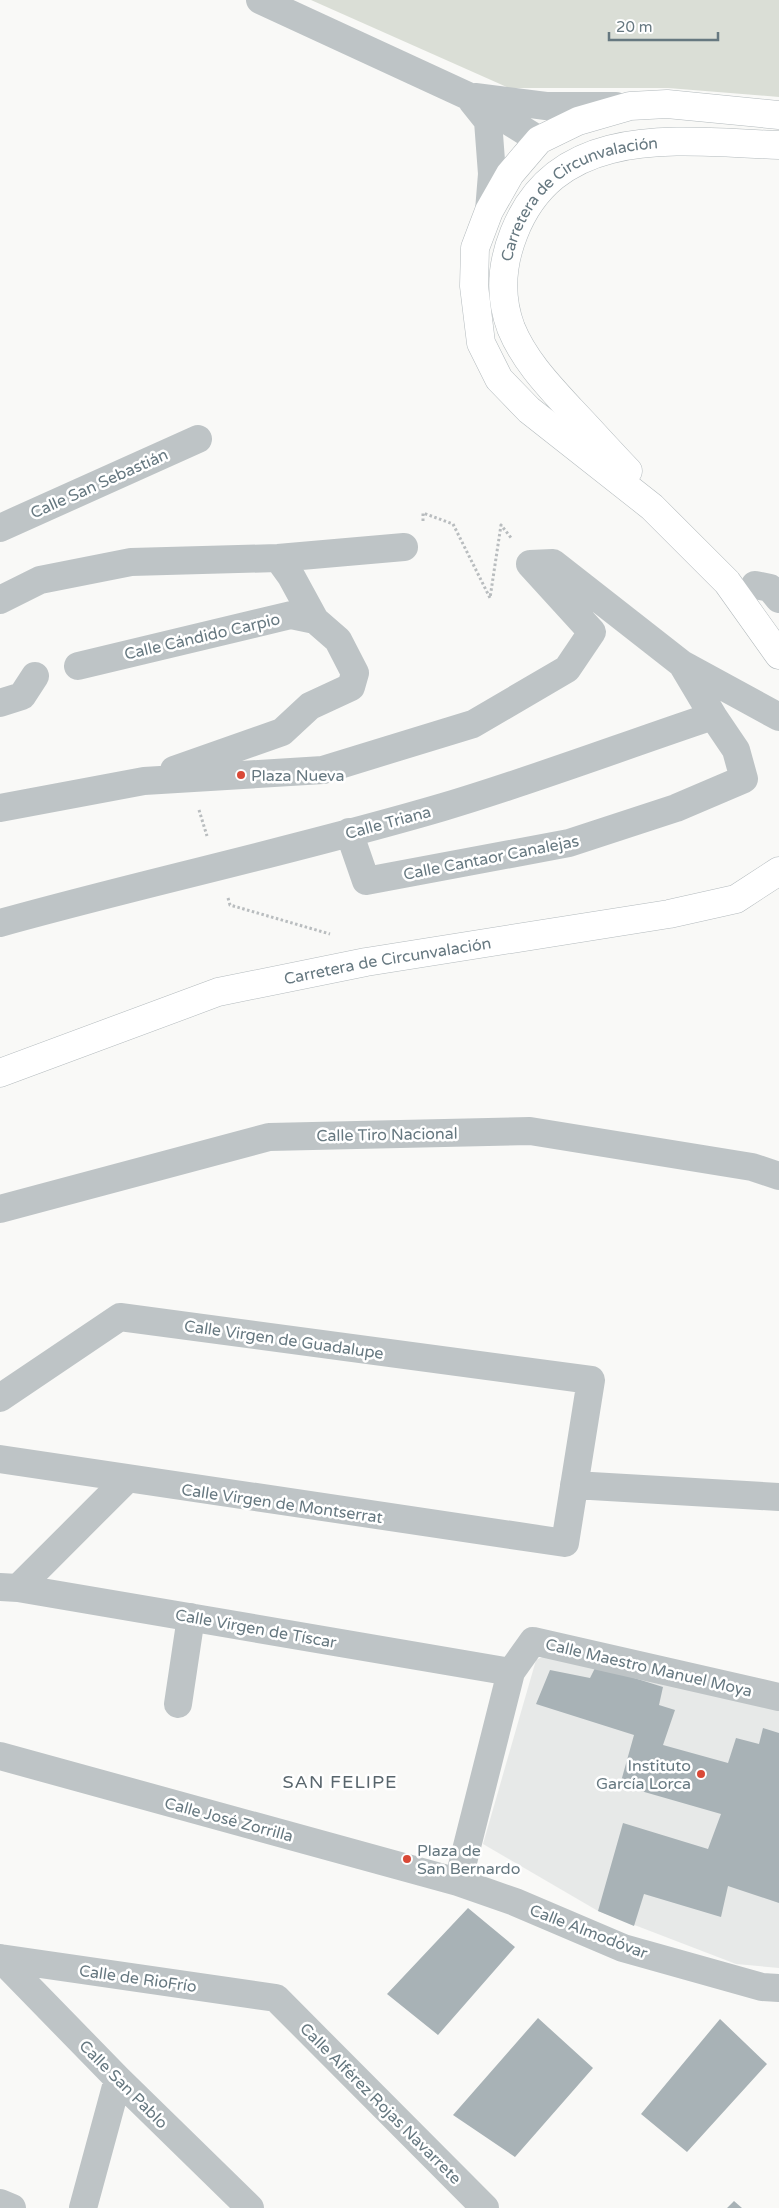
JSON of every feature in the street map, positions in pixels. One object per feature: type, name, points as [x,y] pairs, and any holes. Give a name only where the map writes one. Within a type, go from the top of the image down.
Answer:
[{"type":"main road","name":"Carretera de Circunvalación","points":[[779,115],[667,104],[630,106],[532,136],[489,211],[475,248],[474,286],[481,343],[499,379],[529,410],[652,508],[727,582],[779,654]]},
{"type":"main road","name":"Carretera de Circunvalación","points":[[532,136],[563,145],[594,135],[631,128],[669,125],[712,131],[746,144]]},
{"type":"main road","points":[[503,300],[493,259],[499,228],[512,193],[538,158],[532,136]]},
{"type":"main road","name":"Carretera de Circunvalación","points":[[652,508],[628,471],[533,368],[512,329],[503,300],[506,255],[522,213],[543,187],[573,162],[615,146],[674,142],[779,145]]},
{"type":"main road","name":"Carretera de Circunvalación","points":[[0,1073],[218,992],[366,962],[669,914],[736,899],[779,871]]},
{"type":"street","points":[[260,0],[468,96],[532,136]]},
{"type":"street","points":[[468,96],[546,106],[630,106]]},
{"type":"street","points":[[468,96],[488,121],[492,174],[489,211]]},
{"type":"street","name":"Calle San Sebastián","points":[[0,528],[198,439]]},
{"type":"street","points":[[0,600],[40,580],[131,562],[278,558],[404,547]]},
{"type":"street","points":[[278,558],[291,576],[315,620]]},
{"type":"street","points":[[530,564],[553,563],[682,664],[779,717]]},
{"type":"street","points":[[0,808],[144,781],[323,770],[473,724],[567,669],[592,632],[530,564]]},
{"type":"street","points":[[755,585],[770,588],[779,599]]},
{"type":"street","name":"Calle Cándido Carpio","points":[[78,666],[291,615],[315,620],[338,640],[355,673],[351,687],[310,706],[282,732],[144,781]]},
{"type":"street","points":[[682,664],[712,716]]},
{"type":"street","points":[[0,702],[22,696],[35,676]]},
{"type":"street","name":"Calle Triana","points":[[0,922],[116,890],[349,832],[456,803],[712,716]]},
{"type":"street","name":"Calle Cantaor Canalejas","points":[[349,832],[366,881],[569,843],[676,808],[744,779],[736,750],[712,716]]},
{"type":"street","name":"Calle Tiro Nacional","points":[[0,1209],[269,1137],[530,1131],[752,1166],[779,1176]]},
{"type":"street","name":"Calle Virgen de Guadalupe","points":[[0,1398],[120,1317],[591,1380],[574,1485]]},
{"type":"street","name":"Calle Virgen de Montserrat","points":[[0,1459],[127,1480],[565,1543],[574,1485]]},
{"type":"street","points":[[9,1587],[127,1480]]},
{"type":"street","points":[[574,1485],[779,1497]]},
{"type":"street","name":"Calle Virgen de Tíscar","points":[[9,1587],[512,1672]]},
{"type":"street","points":[[178,1704],[191,1617]]},
{"type":"street","name":"Calle Maestro Manuel Moya","points":[[458,1882],[512,1672],[532,1641],[779,1697]]},
{"type":"street","name":"Calle José Zorrilla","points":[[0,1756],[458,1882]]},
{"type":"street","name":"Calle Almodóvar","points":[[458,1882],[515,1902],[624,1948],[762,1987],[779,1988]]},
{"type":"street","name":"Calle de RioFrío","points":[[0,1958],[276,1998]]},
{"type":"street","name":"Calle San Pablo","points":[[0,1958],[118,2079],[250,2208]]},
{"type":"street","name":"Calle Alférez Rojas Navarrete","points":[[276,1998],[485,2208]]},
{"type":"street","points":[[84,2208],[118,2079]]},
{"type":"street","points":[[0,2203],[12,2208]]},
{"type":"path","points":[[404,547],[426,554],[423,514],[453,524],[490,598],[501,525],[530,564]]},
{"type":"path","points":[[197,802],[230,905],[334,935]]},
{"type":"shaded area","points":[[311,0],[779,0],[779,97],[668,88],[509,88]]},
{"type":"shaded area","points":[[562,1648],[779,1697],[779,1968],[736,1964],[598,1911],[483,1844],[536,1660]]},
{"type":"building","name":"Instituto García Lorca","points":[[596,1666],[663,1687],[659,1705],[675,1710],[663,1745],[728,1763],[736,1738],[759,1744],[763,1728],[779,1733],[779,1903],[728,1886],[721,1917],[644,1894],[634,1926],[598,1911],[623,1823],[708,1849],[721,1814],[620,1785],[634,1735],[536,1704],[550,1670],[590,1678]]},
{"type":"building","points":[[468,1908],[515,1947],[438,2035],[387,1994]]},
{"type":"building","points":[[538,2018],[593,2068],[515,2157],[453,2115]]},
{"type":"building","points":[[720,2019],[767,2064],[687,2152],[641,2114]]},
{"type":"building","points":[[734,2201],[742,2208],[727,2208]]},
{"type":"place","name":"Plaza Nueva","points":[[241,775]]},
{"type":"place","name":"Instituto García Lorca","points":[[701,1774]]},
{"type":"place","name":"Plaza de San Bernardo","points":[[407,1859]]},
{"type":"district","name":"SAN FELIPE","points":[[340,1782]]}]
